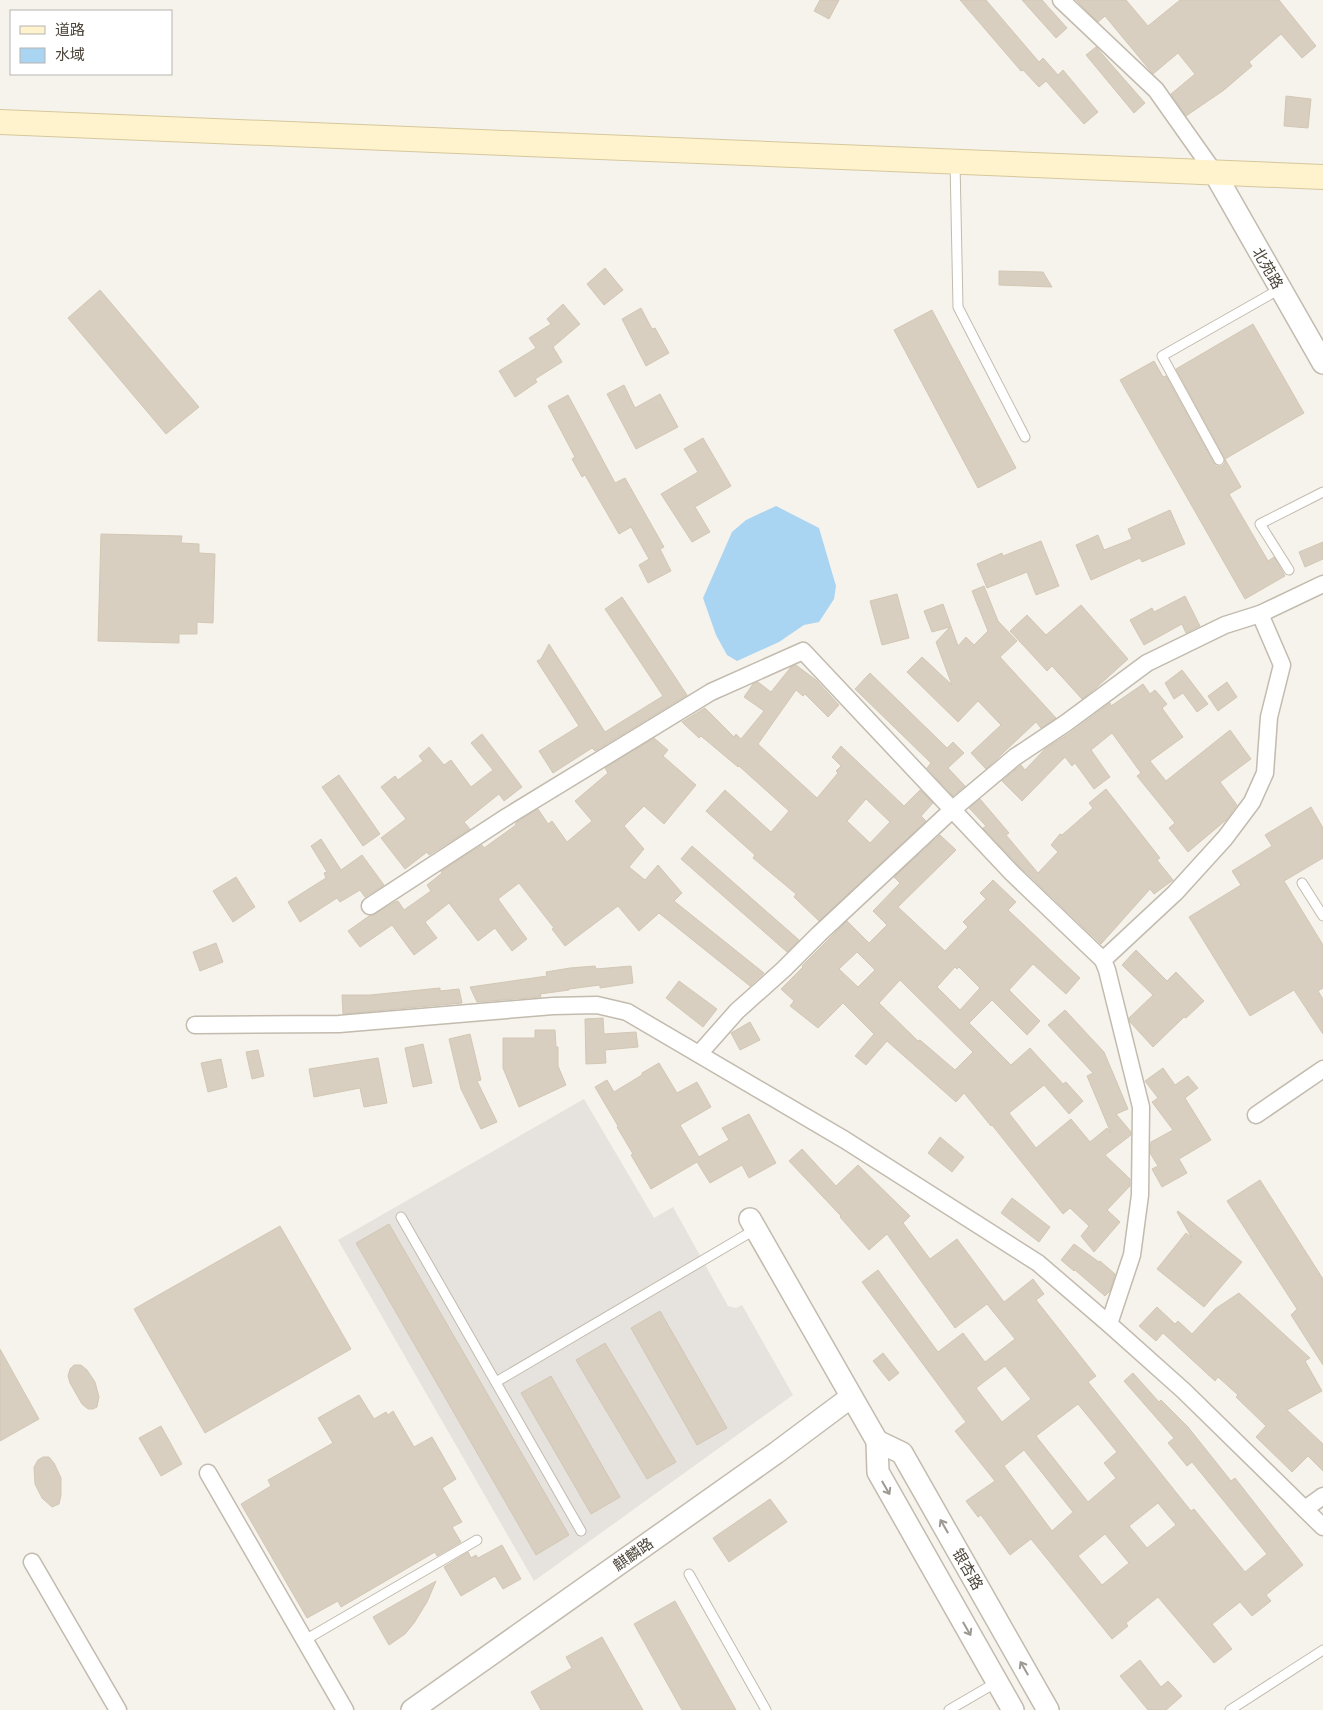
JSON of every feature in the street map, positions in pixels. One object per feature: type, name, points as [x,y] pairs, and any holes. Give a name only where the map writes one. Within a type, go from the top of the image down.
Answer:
[{"type":"main road","points":[[0,122],[1323,177]]},
{"type":"street","points":[[1061,0],[1156,90],[1214,172]]},
{"type":"street","name":"北苑路","points":[[1214,172],[1323,363]]},
{"type":"street","points":[[699,1054],[737,1011],[953,809],[1015,757],[1066,723],[1147,664],[1225,625],[1260,614],[1323,584]]},
{"type":"street","points":[[1102,960],[1174,893],[1225,838],[1252,802],[1265,774],[1269,717],[1282,665],[1260,614]]},
{"type":"street","points":[[370,906],[508,816],[711,692],[803,651],[1012,873],[1102,960],[1107,970],[1141,1107],[1140,1195],[1132,1255],[1109,1324]]},
{"type":"street","points":[[195,1025],[339,1024],[553,1006],[597,1005],[627,1012],[845,1140],[1038,1263],[1184,1391],[1323,1527]]},
{"type":"street","points":[[1256,1115],[1323,1069]]},
{"type":"street","name":"银杏路","points":[[753,1224],[877,1441],[878,1472],[1013,1710]]},
{"type":"street","name":"麒麟路","points":[[412,1710],[776,1453],[851,1396]]},
{"type":"street","name":"银杏路","points":[[877,1441],[902,1453],[1048,1710]]},
{"type":"street","points":[[208,1473],[345,1710]]},
{"type":"street","points":[[1305,1509],[1323,1496]]},
{"type":"street","points":[[32,1562],[118,1710]]},
{"type":"lane","points":[[955,161],[958,307],[1025,438]]},
{"type":"lane","points":[[1220,460],[1162,356],[1280,289]]},
{"type":"lane","points":[[1289,570],[1260,524],[1323,492]]},
{"type":"lane","points":[[1302,883],[1323,916]]},
{"type":"lane","points":[[401,1217],[581,1531]]},
{"type":"lane","points":[[496,1382],[753,1224]]},
{"type":"lane","points":[[305,1640],[477,1540]]},
{"type":"lane","points":[[689,1574],[766,1710]]},
{"type":"lane","points":[[1230,1710],[1323,1650]]},
{"type":"lane","points":[[949,1710],[997,1682]]},
{"type":"shaded area","points":[[584,1099],[654,1218],[673,1207],[728,1306],[736,1308],[742,1305],[793,1395],[534,1581],[338,1240]]},
{"type":"water","points":[[776,506],[819,528],[836,586],[834,599],[819,622],[804,625],[779,642],[737,661],[727,655],[716,635],[703,598],[732,532],[746,520]]},
{"type":"building","points":[[820,0],[839,0],[829,19],[814,11]]},
{"type":"building","points":[[960,0],[986,0],[1039,62],[1043,58],[1058,75],[1063,70],[1098,112],[1084,124],[1046,81],[1039,87],[1023,70],[1021,71]]},
{"type":"building","points":[[1022,0],[1042,0],[1067,28],[1056,38]]},
{"type":"building","points":[[1076,0],[1126,0],[1148,26],[1180,0],[1279,0],[1316,46],[1302,58],[1281,34],[1249,62],[1252,66],[1224,90],[1186,116],[1171,94],[1195,74],[1178,53],[1153,74],[1105,16],[1098,22]]},
{"type":"building","points":[[1096,47],[1145,103],[1134,113],[1086,55]]},
{"type":"building","points":[[1286,96],[1311,99],[1308,128],[1284,126]]},
{"type":"building","points":[[605,268],[623,290],[604,305],[587,284]]},
{"type":"building","points":[[999,271],[1043,272],[1052,287],[999,285]]},
{"type":"building","points":[[100,290],[199,407],[166,434],[68,318]]},
{"type":"building","points":[[563,304],[580,324],[553,347],[562,362],[535,379],[537,382],[515,397],[499,371],[536,348],[529,338],[551,324],[547,319]]},
{"type":"building","points":[[641,308],[652,329],[655,328],[669,353],[646,366],[622,319]]},
{"type":"building","points":[[932,310],[1016,468],[978,488],[894,330]]},
{"type":"building","points":[[1253,324],[1304,413],[1225,459],[1241,487],[1229,494],[1268,561],[1274,557],[1285,576],[1245,599],[1120,380],[1154,361],[1163,377],[1166,376],[1214,463],[1216,466],[1222,466],[1225,463],[1224,457],[1176,369]]},
{"type":"building","points":[[624,385],[635,408],[660,394],[678,427],[636,449],[607,394]]},
{"type":"building","points":[[568,395],[615,483],[625,478],[664,547],[660,549],[671,571],[648,583],[639,565],[649,559],[631,527],[619,534],[585,475],[582,477],[572,459],[575,457],[548,406]]},
{"type":"building","points":[[703,438],[731,486],[695,507],[710,532],[692,542],[661,494],[698,472],[684,449]]},
{"type":"building","points":[[1170,510],[1185,544],[1142,562],[1140,558],[1091,580],[1076,545],[1098,535],[1104,550],[1132,539],[1128,529]]},
{"type":"building","points":[[101,534],[182,536],[181,543],[199,544],[199,553],[215,554],[213,623],[197,622],[197,634],[179,634],[179,643],[98,641]]},
{"type":"building","points":[[1041,541],[1059,586],[1036,595],[1027,572],[987,588],[977,564],[1002,553],[1003,556]]},
{"type":"building","points":[[1323,542],[1323,559],[1305,567],[1299,552]]},
{"type":"building","points":[[984,586],[998,621],[1017,641],[1000,657],[1056,718],[1041,728],[1036,722],[986,769],[971,753],[1001,725],[978,701],[958,722],[907,672],[922,657],[952,685],[936,642],[950,627],[932,632],[924,611],[943,604],[958,646],[966,637],[974,645],[988,631],[972,591]]},
{"type":"building","points":[[897,594],[909,638],[882,645],[870,601]]},
{"type":"building","points":[[1185,596],[1200,626],[1186,633],[1182,624],[1144,645],[1130,620],[1152,608],[1154,612]]},
{"type":"building","points":[[622,597],[687,695],[595,751],[592,748],[553,773],[539,751],[579,726],[537,661],[541,659],[549,644],[605,732],[663,696],[605,609]]},
{"type":"building","points":[[1081,605],[1128,659],[1082,699],[1052,666],[1047,671],[1010,631],[1027,615],[1046,635]]},
{"type":"building","points":[[796,665],[816,680],[839,705],[828,717],[805,694],[803,696],[796,690],[758,744],[817,798],[838,773],[836,771],[841,766],[832,757],[841,746],[904,806],[920,790],[933,803],[921,816],[926,821],[819,921],[794,897],[796,894],[753,858],[755,855],[706,811],[725,790],[771,832],[789,811],[739,766],[701,736],[699,738],[682,722],[705,708],[734,737],[736,734],[741,739],[764,711],[744,697],[753,684],[758,682],[771,692],[791,667]],"holes":[[[866,799],[890,822],[870,843],[847,821]]]},
{"type":"building","points":[[1182,670],[1208,704],[1197,712],[1183,693],[1174,699],[1165,683]]},
{"type":"building","points":[[870,673],[947,748],[953,742],[964,753],[948,768],[965,786],[953,796],[927,768],[931,763],[855,689]]},
{"type":"building","points":[[1227,682],[1237,697],[1218,711],[1208,696]]},
{"type":"building","points":[[1143,684],[1150,694],[1155,690],[1167,704],[1162,708],[1183,737],[1150,761],[1166,781],[1230,730],[1251,759],[1220,782],[1237,805],[1226,820],[1188,852],[1169,828],[1175,823],[1137,776],[1141,773],[1112,733],[1091,750],[1110,777],[1094,789],[1075,763],[1072,766],[1065,757],[1022,801],[1002,781],[1021,765],[1025,770],[1045,749],[1110,703],[1111,706]]},
{"type":"building","points":[[482,734],[522,787],[504,801],[499,794],[464,822],[470,829],[429,855],[427,852],[405,869],[381,838],[406,819],[381,787],[395,776],[398,780],[423,761],[419,756],[429,747],[444,765],[451,760],[471,787],[493,770],[471,743]]},
{"type":"building","points":[[654,738],[668,750],[663,756],[696,785],[664,824],[644,806],[624,826],[644,849],[629,867],[645,880],[658,865],[682,893],[674,901],[764,973],[750,986],[659,913],[639,931],[618,906],[565,946],[552,929],[554,928],[519,883],[498,899],[527,939],[512,951],[495,928],[478,941],[449,903],[425,922],[437,938],[414,955],[392,925],[360,947],[348,931],[369,916],[395,902],[398,901],[404,910],[431,891],[427,885],[442,873],[441,871],[482,845],[484,848],[516,825],[518,821],[538,809],[548,824],[552,821],[567,842],[592,821],[575,801],[608,773],[605,768]]},
{"type":"building","points":[[339,775],[380,834],[363,846],[322,787]]},
{"type":"building","points":[[1106,789],[1160,858],[1157,860],[1173,880],[1154,894],[1150,889],[1101,944],[1019,866],[983,828],[986,826],[969,808],[980,799],[1009,833],[1006,835],[1038,873],[1058,852],[1051,845],[1060,834],[1062,835],[1093,808],[1089,803]]},
{"type":"building","points":[[1311,807],[1323,828],[1323,858],[1284,881],[1323,945],[1323,988],[1318,991],[1323,999],[1323,1034],[1294,990],[1250,1016],[1189,917],[1241,885],[1232,871],[1272,846],[1265,835]]},
{"type":"building","points":[[940,835],[956,850],[898,907],[945,951],[968,927],[963,922],[986,899],[980,893],[993,880],[1016,902],[1008,910],[1080,978],[1066,994],[1033,964],[1009,990],[1040,1021],[1027,1035],[992,1000],[969,1023],[1011,1065],[1030,1048],[1063,1084],[1066,1082],[1083,1101],[1069,1114],[1044,1085],[1009,1113],[1036,1148],[1071,1119],[1090,1142],[1107,1128],[1111,1133],[1087,1076],[1093,1073],[1048,1025],[1065,1010],[1104,1052],[1128,1109],[1116,1114],[1131,1132],[1131,1135],[1105,1155],[1130,1179],[1130,1186],[1107,1210],[1120,1222],[1094,1252],[1081,1236],[1089,1226],[1070,1208],[1063,1214],[964,1093],[956,1102],[887,1041],[866,1065],[855,1056],[874,1034],[843,1003],[818,1028],[790,1006],[794,1001],[781,989],[847,921],[869,943],[887,925],[873,911],[900,883],[894,877]],"holes":[[[857,952],[875,970],[858,987],[839,969]],[[955,967],[957,969],[959,967],[980,988],[960,1010],[937,987]],[[900,980],[973,1052],[955,1070],[920,1040],[918,1041],[879,1003]]]},
{"type":"building","points":[[321,839],[341,870],[362,855],[384,885],[365,897],[360,890],[340,902],[337,898],[300,922],[288,902],[326,878],[324,873],[327,872],[311,846]]},
{"type":"building","points":[[692,846],[799,940],[787,952],[681,859]]},
{"type":"building","points":[[236,877],[255,907],[233,922],[213,891]]},
{"type":"building","points":[[216,943],[223,962],[200,971],[193,952]]},
{"type":"building","points":[[1136,950],[1167,981],[1176,972],[1204,1001],[1186,1018],[1184,1017],[1153,1047],[1130,1022],[1129,1018],[1153,995],[1122,965]]},
{"type":"building","points":[[595,966],[596,969],[631,966],[633,983],[600,988],[600,985],[569,989],[540,994],[541,997],[477,1002],[470,987],[547,976],[546,972]]},
{"type":"building","points":[[679,981],[717,1009],[703,1027],[666,998]]},
{"type":"building","points":[[440,988],[440,991],[459,989],[462,1003],[343,1014],[342,995],[370,995]]},
{"type":"building","points":[[603,1018],[604,1034],[636,1032],[638,1047],[605,1050],[606,1063],[586,1064],[585,1019]]},
{"type":"building","points":[[750,1022],[760,1040],[740,1050],[731,1033]]},
{"type":"building","points":[[535,1030],[555,1030],[556,1047],[558,1047],[558,1066],[566,1085],[519,1107],[503,1068],[503,1038],[535,1038]]},
{"type":"building","points":[[470,1034],[481,1080],[477,1081],[497,1122],[481,1129],[461,1089],[449,1039]]},
{"type":"building","points":[[423,1044],[432,1083],[413,1087],[405,1048]]},
{"type":"building","points":[[258,1050],[264,1076],[252,1079],[246,1052]]},
{"type":"building","points":[[378,1058],[387,1103],[364,1107],[360,1088],[314,1097],[309,1069]]},
{"type":"building","points":[[221,1059],[227,1087],[208,1092],[201,1063]]},
{"type":"building","points":[[659,1063],[677,1093],[697,1082],[711,1107],[680,1125],[699,1157],[729,1140],[722,1128],[749,1114],[776,1163],[749,1178],[742,1165],[710,1183],[697,1162],[651,1189],[595,1087],[607,1080],[614,1092]]},
{"type":"building","points":[[1163,1068],[1175,1085],[1188,1076],[1198,1088],[1185,1098],[1211,1140],[1179,1159],[1187,1173],[1162,1187],[1152,1169],[1158,1166],[1150,1153],[1151,1142],[1173,1130],[1152,1102],[1158,1098],[1145,1081]]},
{"type":"building","points":[[940,1137],[964,1157],[952,1172],[928,1153]]},
{"type":"building","points":[[802,1149],[836,1186],[858,1165],[910,1216],[903,1223],[930,1259],[957,1239],[1004,1302],[1033,1279],[1044,1294],[1036,1300],[1096,1376],[1088,1382],[1191,1511],[1194,1509],[1245,1572],[1267,1554],[1192,1462],[1187,1466],[1168,1443],[1174,1438],[1124,1381],[1133,1373],[1159,1402],[1161,1400],[1188,1427],[1231,1481],[1235,1478],[1303,1565],[1266,1595],[1271,1601],[1252,1616],[1240,1602],[1212,1624],[1232,1649],[1214,1663],[1158,1597],[1126,1623],[1128,1626],[1112,1639],[1031,1539],[1010,1555],[981,1515],[978,1517],[966,1501],[995,1481],[955,1431],[966,1422],[862,1282],[878,1270],[938,1352],[963,1333],[985,1362],[1015,1339],[987,1304],[955,1328],[887,1234],[869,1250],[841,1216],[789,1161]],"holes":[[[1005,1366],[1031,1399],[1002,1422],[976,1388]],[[1078,1404],[1117,1452],[1104,1463],[1116,1478],[1088,1502],[1036,1436]],[[1024,1450],[1073,1512],[1052,1531],[1004,1466]],[[1158,1503],[1176,1525],[1147,1548],[1129,1526]],[[1105,1534],[1129,1563],[1102,1585],[1078,1556]]]},
{"type":"building","points":[[1260,1180],[1323,1279],[1323,1365],[1291,1315],[1297,1309],[1227,1201]]},
{"type":"building","points":[[1012,1198],[1050,1227],[1039,1242],[1001,1213]]},
{"type":"building","points":[[1178,1211],[1242,1262],[1204,1307],[1157,1269],[1186,1233],[1192,1238]]},
{"type":"building","points":[[389,1224],[569,1535],[536,1555],[356,1243]]},
{"type":"building","points":[[280,1226],[351,1349],[205,1433],[134,1309]]},
{"type":"building","points":[[1074,1244],[1100,1261],[1115,1274],[1110,1291],[1105,1296],[1061,1260]]},
{"type":"building","points":[[1239,1293],[1310,1358],[1305,1361],[1322,1391],[1287,1410],[1323,1444],[1323,1471],[1308,1456],[1292,1472],[1256,1437],[1266,1426],[1236,1397],[1238,1395],[1218,1377],[1215,1381],[1163,1333],[1156,1341],[1139,1326],[1157,1307],[1175,1324],[1178,1321],[1192,1334],[1215,1309]]},
{"type":"building","points":[[660,1311],[727,1428],[697,1445],[631,1328]]},
{"type":"building","points":[[605,1343],[676,1462],[647,1479],[576,1360]]},
{"type":"building","points":[[0,1349],[39,1419],[0,1441]]},
{"type":"building","points":[[883,1353],[899,1373],[889,1381],[873,1361]]},
{"type":"building","points":[[74,1365],[81,1365],[95,1382],[99,1397],[97,1407],[93,1409],[88,1409],[82,1404],[70,1383],[68,1376],[70,1369]]},
{"type":"building","points":[[551,1376],[620,1497],[591,1514],[521,1393]]},
{"type":"building","points":[[359,1395],[374,1419],[386,1412],[388,1415],[393,1411],[414,1447],[432,1437],[456,1479],[442,1488],[462,1522],[452,1527],[461,1542],[437,1556],[435,1552],[341,1607],[338,1601],[307,1618],[241,1504],[271,1486],[268,1480],[333,1443],[318,1418]]},
{"type":"building","points":[[161,1426],[182,1464],[161,1476],[139,1438]]},
{"type":"building","points":[[43,1457],[49,1457],[61,1478],[59,1504],[52,1507],[42,1498],[35,1484],[34,1467],[38,1460]]},
{"type":"building","points":[[770,1499],[787,1522],[729,1562],[713,1538]]},
{"type":"building","points":[[502,1545],[521,1579],[503,1589],[495,1576],[461,1596],[444,1567],[468,1552],[471,1558],[476,1555],[478,1558]]},
{"type":"building","points":[[436,1581],[427,1602],[414,1623],[405,1634],[389,1645],[373,1617]]},
{"type":"building","points":[[675,1601],[736,1710],[682,1710],[634,1624]]},
{"type":"building","points":[[602,1637],[643,1710],[541,1710],[531,1692],[572,1668],[566,1657]]},
{"type":"building","points":[[1140,1660],[1161,1687],[1168,1681],[1182,1696],[1166,1710],[1148,1710],[1120,1676]]}]
